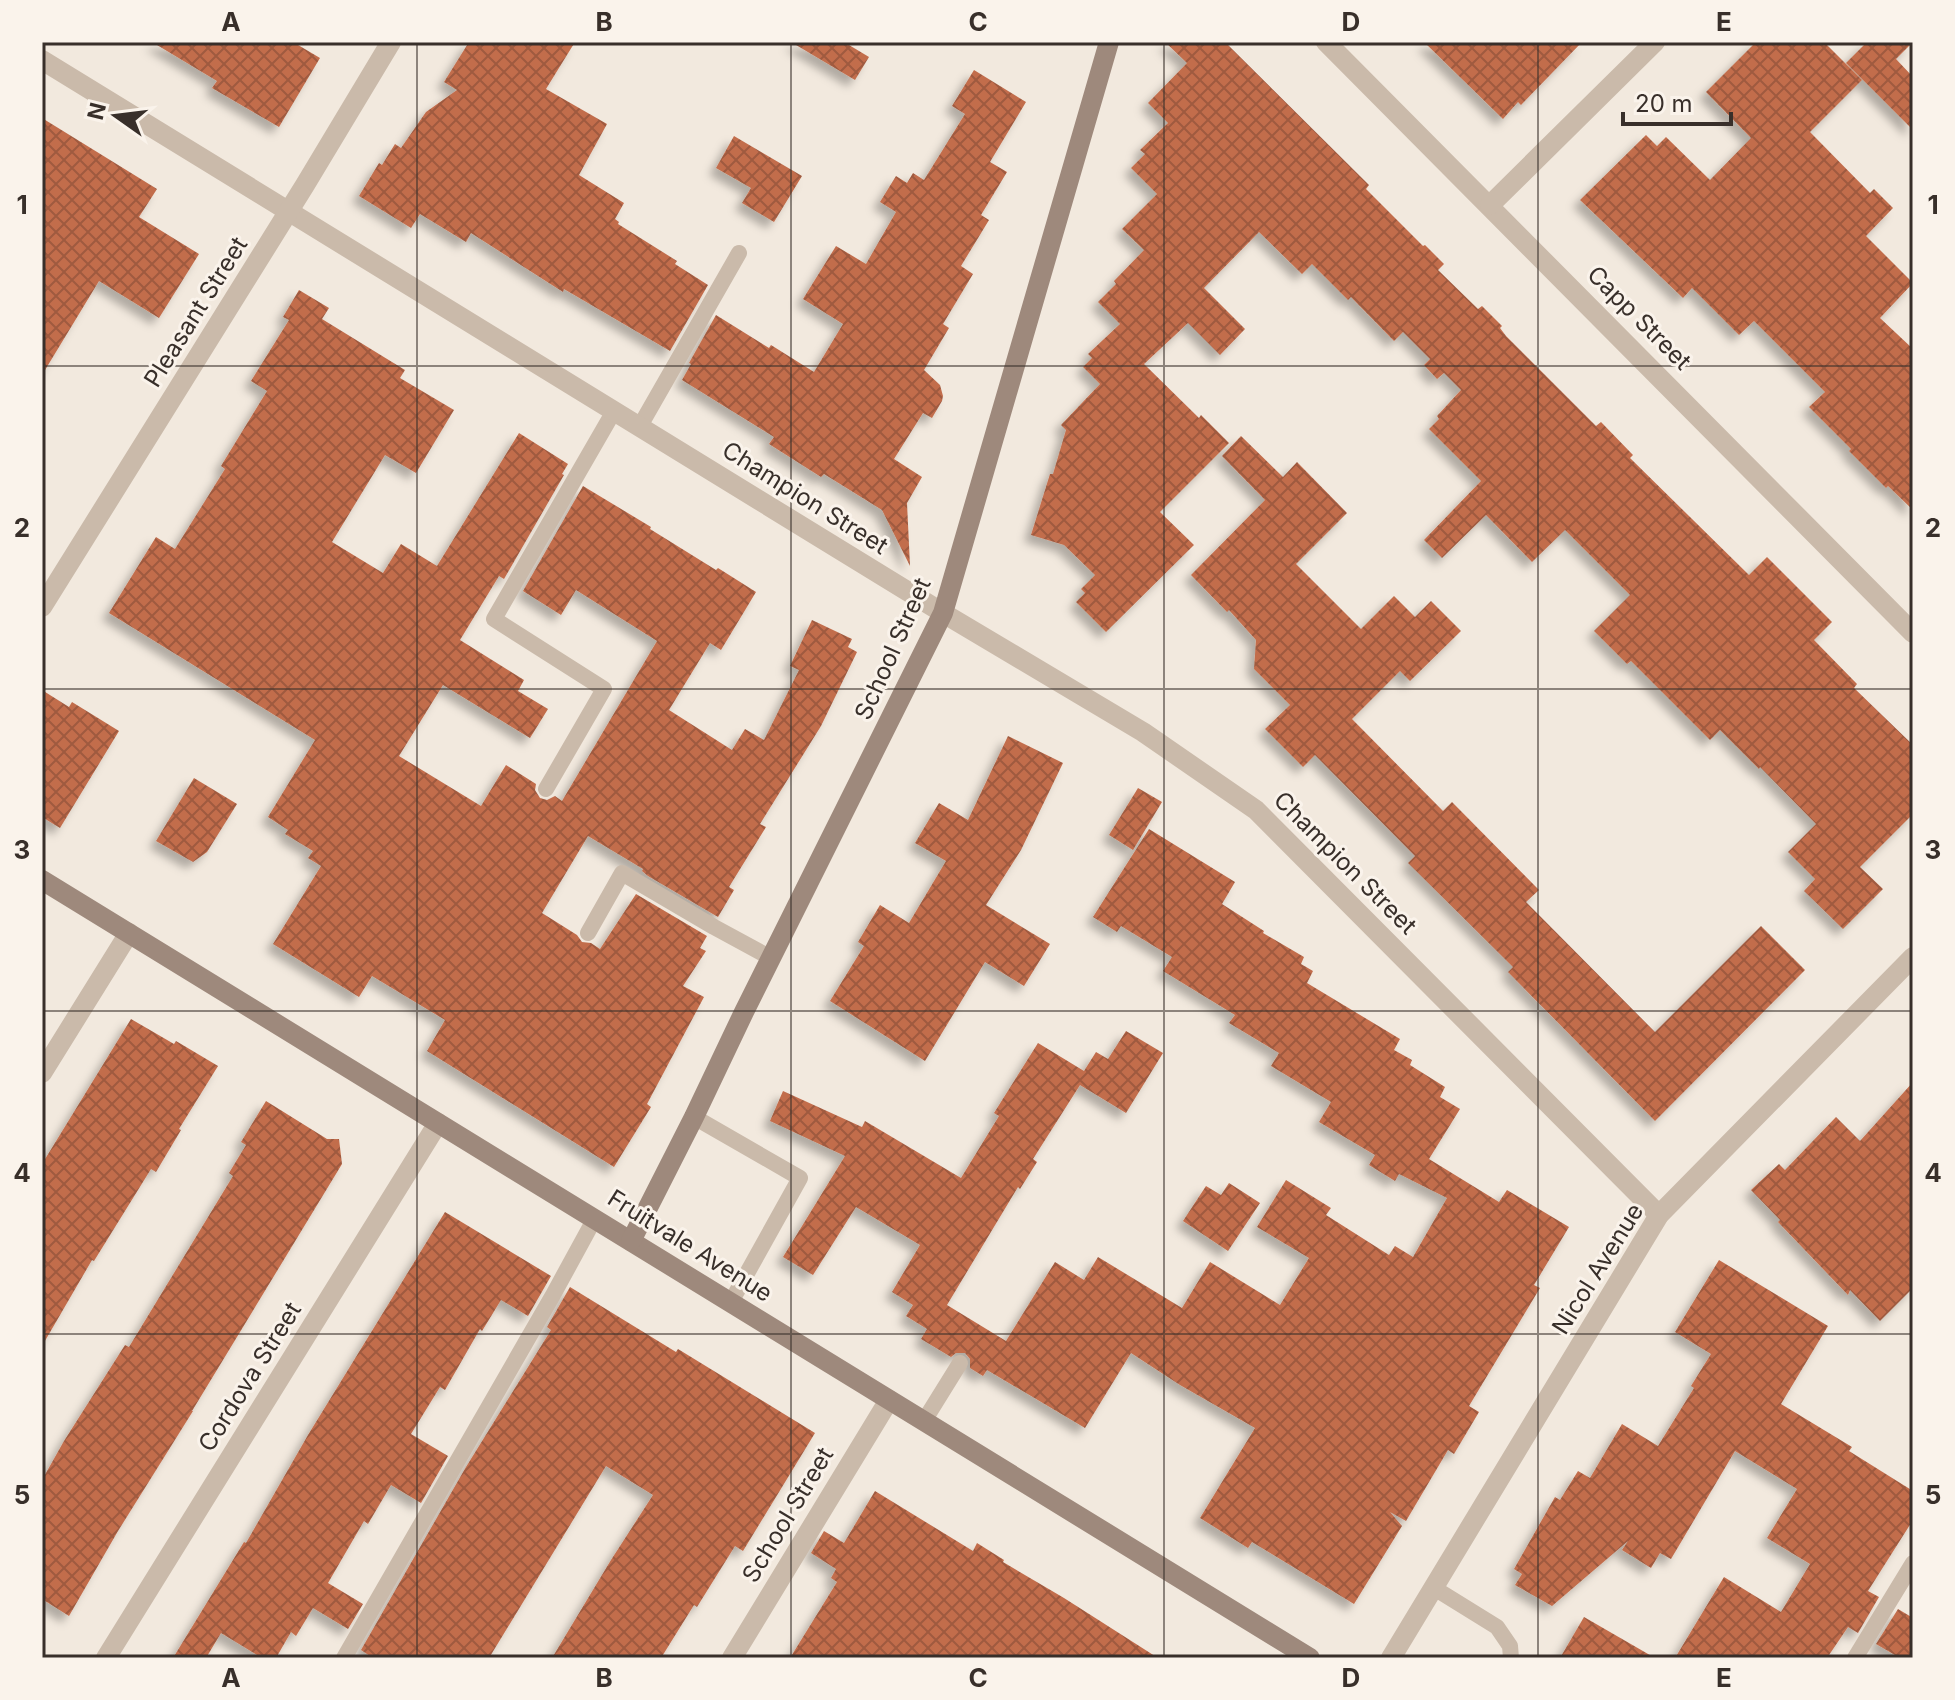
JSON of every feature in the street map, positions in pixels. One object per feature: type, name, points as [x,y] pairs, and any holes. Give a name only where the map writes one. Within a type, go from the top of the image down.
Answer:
[{"type":"main road","name":"School Street","points":[[631,1241],[943,613],[1109,42]]},
{"type":"main road","name":"Fruitvale Avenue","points":[[42,880],[1310,1658]]},
{"type":"street","name":"Pleasant Street","points":[[42,607],[391,42]]},
{"type":"street","name":"Capp Street","points":[[1326,42],[1913,633]]},
{"type":"street","points":[[1490,205],[1655,42]]},
{"type":"street","name":"Champion Street","points":[[42,60],[943,613],[1143,732],[1256,810],[1659,1215]]},
{"type":"street","points":[[42,1073],[129,933]]},
{"type":"street","name":"Nicol Avenue","points":[[1391,1658],[1659,1215],[1913,957]]},
{"type":"street","name":"Cordova Street","points":[[106,1658],[438,1123]]},
{"type":"street","name":"School Street","points":[[732,1658],[889,1400]]},
{"type":"lane","points":[[640,426],[739,253]]},
{"type":"lane","points":[[546,789],[604,689],[494,619],[614,411]]},
{"type":"lane","points":[[588,933],[622,873],[771,958]]},
{"type":"lane","points":[[694,1117],[800,1178],[731,1302]]},
{"type":"lane","points":[[344,1658],[595,1218]]},
{"type":"lane","points":[[924,1421],[960,1363]]},
{"type":"lane","points":[[1855,1658],[1913,1563]]},
{"type":"lane","points":[[1434,1588],[1497,1627],[1510,1646],[1511,1658]]},
{"type":"building","points":[[152,42],[293,42],[320,58],[279,127],[212,88],[217,81]]},
{"type":"building","points":[[469,42],[575,42],[546,89],[607,124],[579,175],[624,203],[615,219],[618,224],[677,261],[675,264],[708,285],[670,351],[564,289],[563,292],[471,233],[466,242],[420,214],[411,228],[359,196],[395,144],[401,148],[426,112],[457,90],[444,82]]},
{"type":"building","points":[[791,42],[844,42],[869,57],[855,80]]},
{"type":"building","points":[[1165,42],[1225,42],[1369,185],[1366,189],[1444,264],[1438,270],[1478,309],[1482,306],[1502,326],[1500,328],[1506,336],[1596,426],[1601,422],[1633,455],[1630,458],[1749,575],[1767,557],[1832,622],[1814,640],[1857,684],[1854,688],[1913,745],[1913,814],[1860,867],[1883,889],[1843,929],[1804,891],[1815,879],[1788,852],[1816,824],[1720,730],[1710,740],[1631,661],[1627,664],[1594,631],[1630,595],[1565,530],[1532,562],[1486,515],[1442,558],[1424,540],[1481,481],[1429,429],[1461,390],[1444,373],[1437,379],[1424,365],[1430,359],[1403,332],[1394,341],[1351,297],[1348,300],[1312,264],[1302,274],[1259,232],[1204,288],[1245,329],[1220,355],[1188,323],[1144,364],[1229,443],[1160,512],[1194,545],[1106,632],[1076,602],[1085,593],[1081,589],[1095,575],[1064,545],[1031,535],[1066,430],[1061,425],[1100,384],[1083,367],[1092,358],[1088,354],[1120,324],[1098,302],[1144,250],[1122,229],[1157,194],[1131,168],[1145,154],[1140,150],[1168,123],[1148,103],[1187,63]]},
{"type":"building","points":[[1424,42],[1582,42],[1521,105],[1518,102],[1503,119]]},
{"type":"building","points":[[1756,42],[1824,42],[1862,80],[1810,132],[1870,193],[1874,189],[1893,208],[1866,236],[1913,283],[1880,318],[1913,349],[1913,510],[1888,486],[1886,488],[1809,407],[1825,392],[1754,321],[1739,335],[1692,288],[1683,298],[1580,200],[1646,135],[1657,146],[1666,137],[1710,180],[1751,138],[1706,92]]},
{"type":"building","points":[[1867,42],[1913,42],[1896,59],[1913,77],[1913,130],[1846,63]]},
{"type":"building","points":[[974,70],[1026,102],[990,162],[1007,172],[981,215],[989,220],[961,266],[973,274],[943,324],[949,328],[924,370],[940,385],[942,401],[932,418],[923,413],[894,459],[922,477],[907,503],[910,566],[882,510],[769,444],[774,437],[682,380],[716,315],[814,372],[843,324],[803,299],[836,246],[866,264],[896,212],[880,202],[896,176],[907,183],[913,173],[924,180],[965,114],[952,106]]},
{"type":"building","points":[[42,118],[157,189],[139,217],[199,254],[159,318],[99,281],[42,375]]},
{"type":"building","points":[[734,136],[802,176],[774,222],[742,203],[751,188],[716,168]]},
{"type":"building","points":[[299,290],[329,308],[322,319],[405,370],[400,378],[454,410],[416,473],[385,455],[332,542],[383,573],[401,544],[437,566],[519,433],[568,464],[504,579],[499,576],[460,640],[524,680],[518,691],[548,709],[530,738],[443,685],[399,756],[481,806],[506,765],[536,784],[535,790],[540,798],[547,800],[555,796],[562,801],[657,641],[576,590],[561,615],[523,591],[583,486],[756,592],[721,650],[710,643],[669,710],[732,750],[745,729],[764,740],[799,670],[790,666],[812,620],[852,639],[848,647],[857,652],[821,726],[760,824],[766,827],[729,887],[734,890],[718,917],[588,836],[542,913],[577,935],[582,942],[600,949],[636,894],[707,936],[700,948],[706,951],[683,986],[704,997],[647,1104],[651,1107],[614,1167],[427,1051],[445,1020],[372,976],[359,997],[273,944],[321,866],[308,858],[313,851],[285,834],[288,830],[268,817],[315,740],[109,613],[156,537],[175,549],[225,469],[221,466],[267,391],[251,381],[289,320],[283,317]]},
{"type":"building","points":[[1241,436],[1283,477],[1297,462],[1347,513],[1296,564],[1361,629],[1394,596],[1415,617],[1431,601],[1461,631],[1410,681],[1400,671],[1352,719],[1443,811],[1452,802],[1539,890],[1526,902],[1655,1032],[1761,926],[1805,970],[1655,1121],[1508,972],[1513,967],[1408,863],[1415,856],[1315,755],[1303,767],[1265,729],[1290,705],[1254,669],[1256,640],[1191,575],[1265,500],[1222,456]]},
{"type":"building","points":[[42,690],[69,707],[72,702],[119,731],[60,828],[42,817]]},
{"type":"building","points":[[1008,736],[1063,763],[1021,850],[986,905],[1050,944],[1024,986],[985,962],[925,1061],[830,1001],[864,946],[858,942],[880,905],[909,923],[946,861],[915,843],[939,803],[968,820]]},
{"type":"building","points":[[194,778],[237,804],[207,852],[193,862],[156,841]]},
{"type":"building","points":[[1138,788],[1162,802],[1133,850],[1109,835]]},
{"type":"building","points":[[1149,829],[1235,882],[1222,904],[1304,957],[1301,964],[1313,971],[1307,983],[1400,1039],[1394,1050],[1412,1060],[1410,1065],[1445,1087],[1440,1097],[1460,1109],[1429,1159],[1499,1202],[1507,1190],[1569,1227],[1534,1285],[1540,1288],[1469,1406],[1479,1412],[1454,1454],[1448,1450],[1406,1521],[1390,1512],[1402,1526],[1354,1604],[1252,1542],[1248,1548],[1200,1518],[1255,1428],[1131,1353],[1085,1428],[987,1370],[983,1376],[970,1368],[970,1359],[965,1353],[956,1353],[951,1357],[921,1339],[927,1329],[906,1316],[913,1305],[892,1292],[920,1245],[856,1207],[813,1275],[783,1257],[845,1156],[770,1121],[783,1091],[862,1127],[865,1121],[961,1178],[999,1116],[994,1113],[1038,1043],[1084,1071],[1096,1052],[1108,1059],[1126,1031],[1163,1053],[1126,1113],[1080,1085],[1033,1159],[1037,1162],[1020,1189],[1018,1187],[947,1305],[1006,1341],[1055,1262],[1084,1280],[1098,1257],[1182,1308],[1210,1262],[1280,1305],[1309,1258],[1257,1227],[1286,1180],[1331,1208],[1326,1215],[1389,1255],[1395,1246],[1413,1257],[1447,1198],[1399,1174],[1395,1181],[1369,1165],[1375,1155],[1319,1122],[1331,1102],[1271,1066],[1279,1053],[1229,1023],[1235,1015],[1163,971],[1172,957],[1121,926],[1117,932],[1093,917]]},
{"type":"building","points":[[131,1019],[218,1066],[156,1172],[151,1169],[92,1260],[42,1346],[42,1164]]},
{"type":"building","points":[[1913,1082],[1913,1288],[1880,1321],[1850,1290],[1848,1295],[1751,1190],[1779,1164],[1785,1170],[1836,1117],[1860,1141]]},
{"type":"building","points":[[266,1101],[327,1139],[339,1139],[342,1164],[69,1616],[42,1599],[42,1480],[125,1345],[129,1347],[233,1176],[229,1173],[246,1145],[241,1142]]},
{"type":"building","points":[[1229,1183],[1260,1203],[1228,1251],[1183,1221],[1206,1186],[1221,1195]]},
{"type":"building","points":[[445,1212],[551,1276],[528,1316],[501,1300],[482,1331],[480,1329],[445,1390],[440,1387],[411,1434],[448,1456],[421,1503],[391,1485],[368,1524],[364,1521],[328,1583],[363,1604],[348,1629],[313,1608],[296,1636],[291,1632],[276,1658],[262,1658],[221,1633],[206,1658],[173,1658],[246,1543],[308,1435]]},
{"type":"building","points":[[1719,1260],[1828,1326],[1781,1404],[1852,1447],[1849,1451],[1913,1491],[1913,1520],[1868,1591],[1879,1597],[1858,1633],[1848,1627],[1827,1658],[1675,1658],[1724,1577],[1781,1612],[1810,1564],[1767,1538],[1797,1489],[1735,1451],[1671,1559],[1660,1553],[1651,1568],[1622,1550],[1628,1541],[1552,1606],[1515,1585],[1522,1574],[1514,1569],[1555,1497],[1560,1500],[1578,1471],[1590,1478],[1622,1424],[1658,1446],[1711,1354],[1675,1332]]},
{"type":"building","points":[[570,1287],[815,1433],[743,1551],[735,1546],[661,1658],[552,1658],[653,1495],[606,1466],[489,1658],[373,1658],[361,1650],[466,1467],[551,1330],[547,1327]]},
{"type":"building","points":[[875,1491],[973,1551],[977,1543],[1158,1658],[790,1658],[837,1582],[831,1578],[836,1569],[811,1553],[824,1531],[844,1543]]},
{"type":"building","points":[[1898,1609],[1913,1618],[1913,1658],[1900,1658],[1876,1644]]},
{"type":"building","points":[[1584,1617],[1655,1658],[1560,1658]]}]
